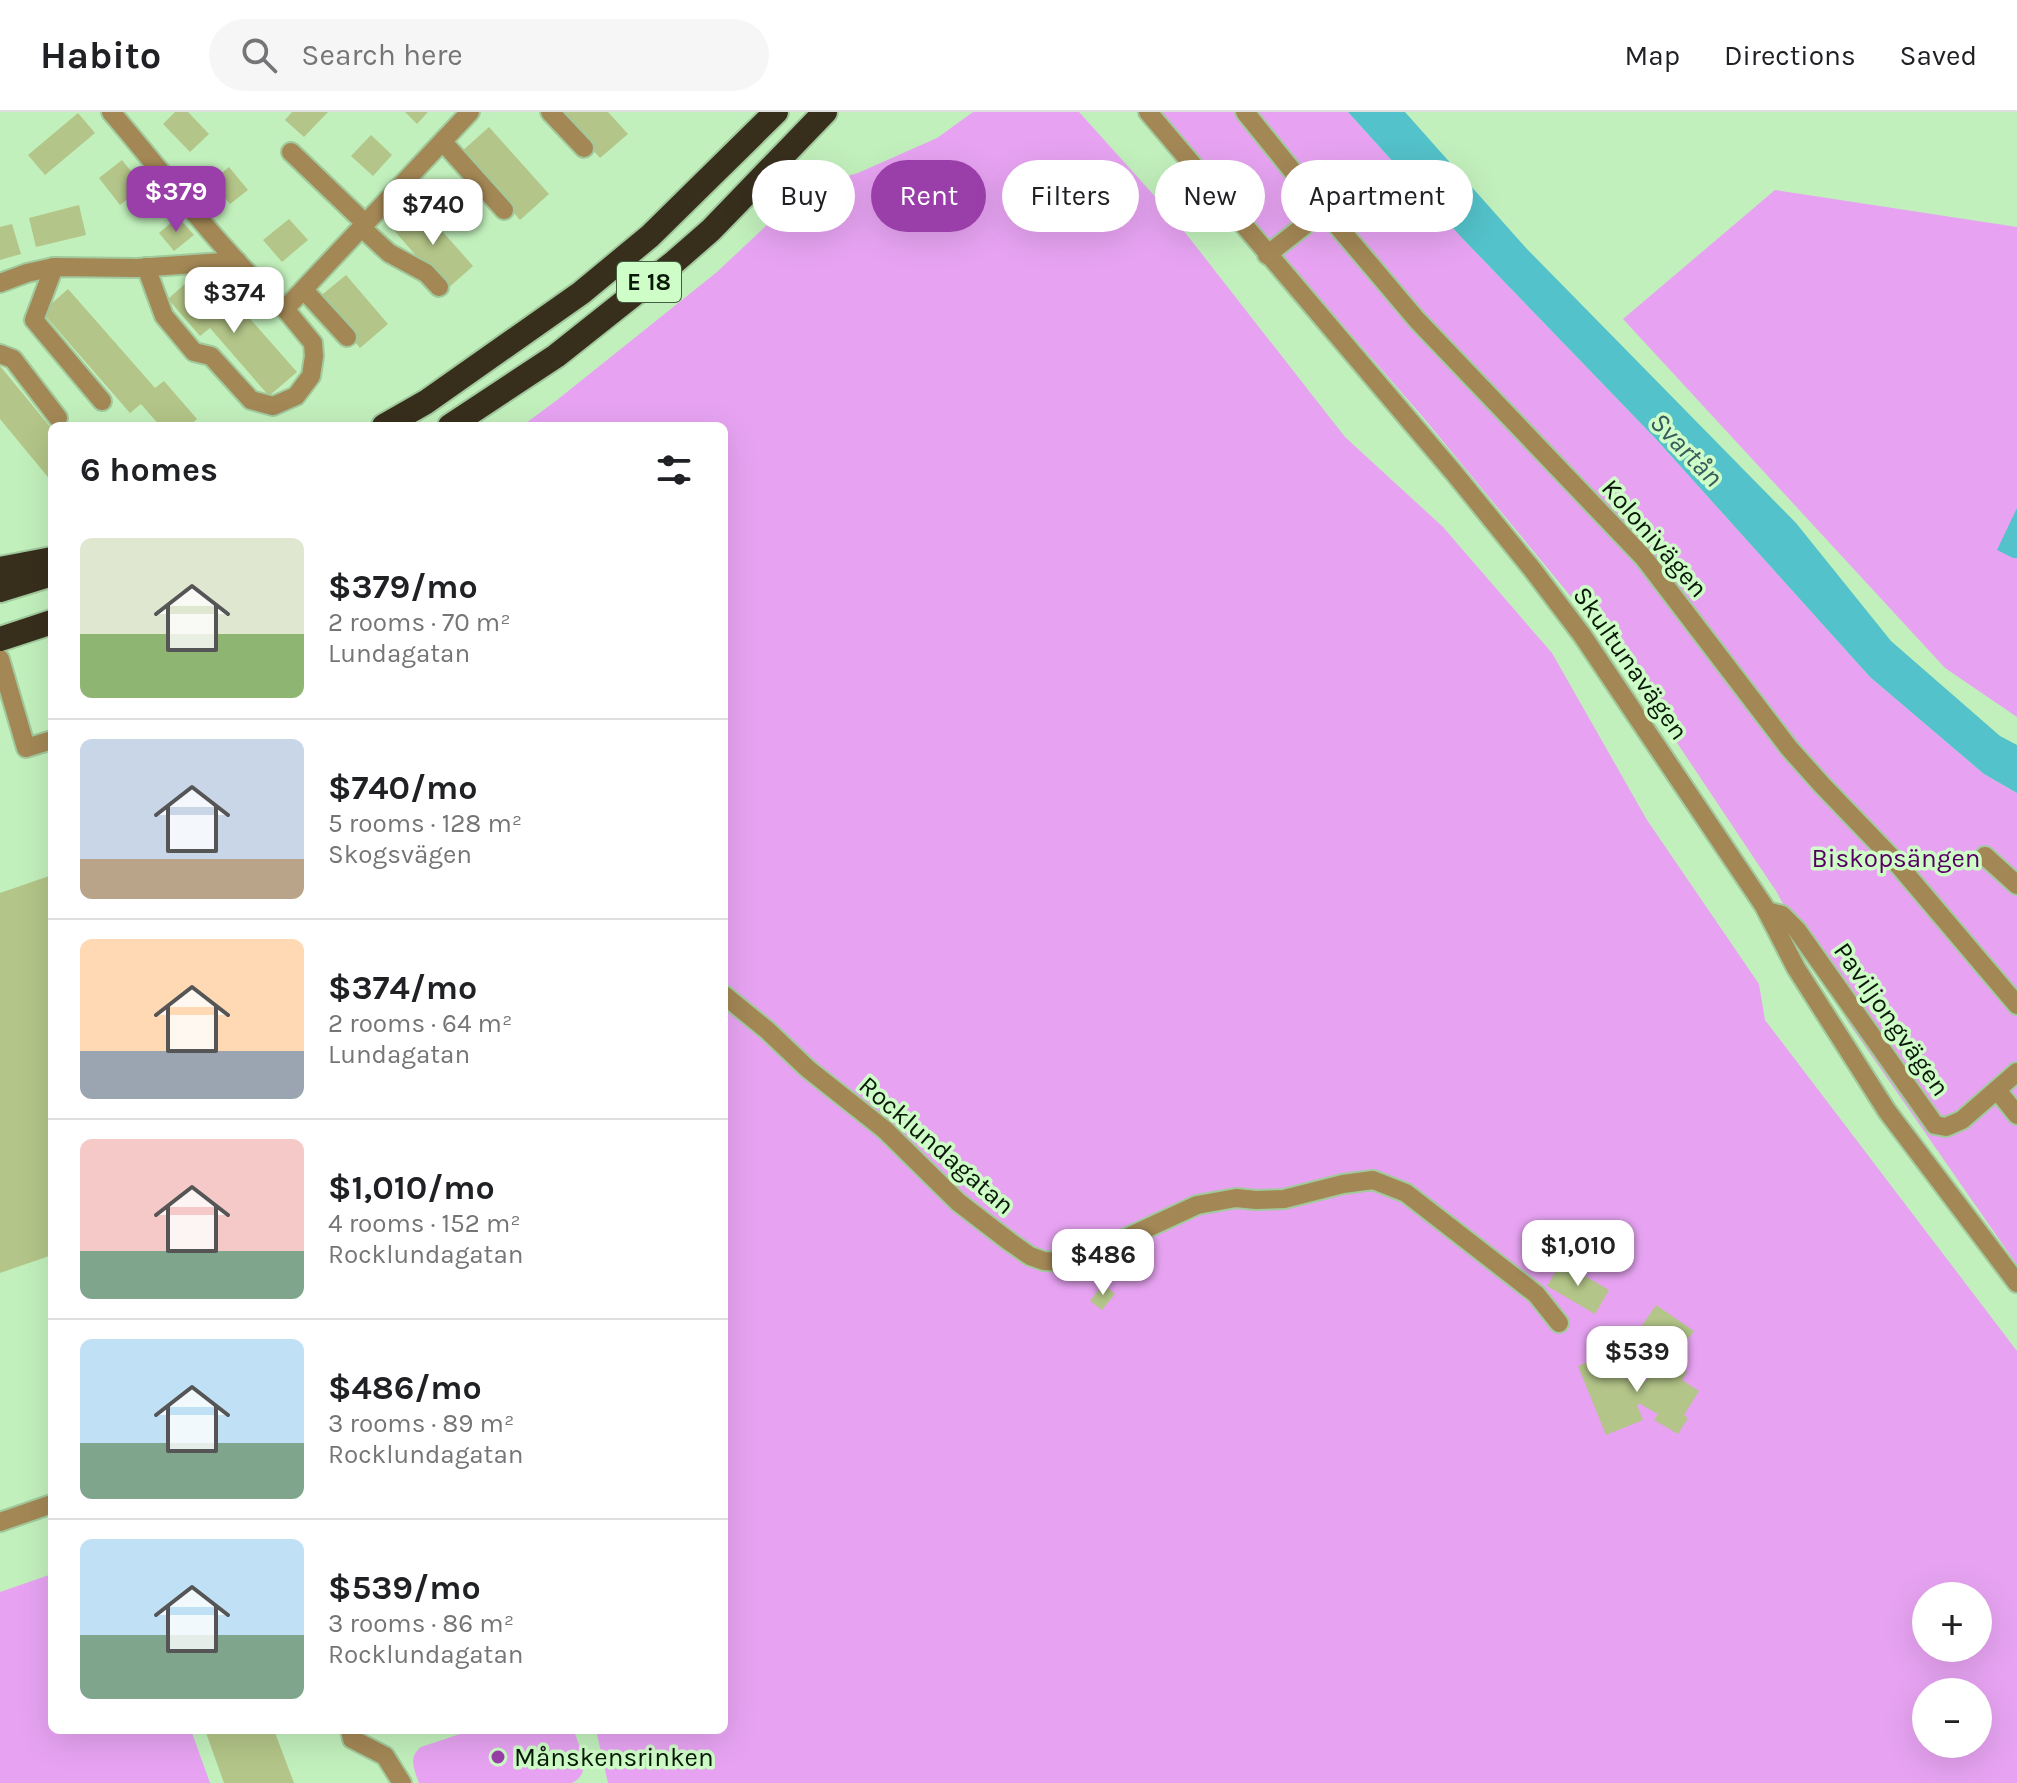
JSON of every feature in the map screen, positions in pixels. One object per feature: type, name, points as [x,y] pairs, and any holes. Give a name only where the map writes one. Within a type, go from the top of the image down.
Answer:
[{"type":"highway","name":"E 18","points":[[456,422],[556,356],[672,264],[711,230],[825,112]]},
{"type":"highway","name":"E 18","points":[[391,422],[426,402],[581,293],[650,236],[774,114]]},
{"type":"highway","points":[[3,579],[48,561]]},
{"type":"highway","points":[[3,579],[48,574]]},
{"type":"highway","points":[[0,639],[14,625],[48,610]]},
{"type":"highway","points":[[14,625],[48,622]]},
{"type":"street","points":[[111,112],[264,290],[293,301],[347,337]]},
{"type":"street","points":[[293,301],[470,112]]},
{"type":"street","points":[[550,112],[584,148]]},
{"type":"street","name":"Skultunavägen","points":[[1148,112],[1454,473],[1582,635],[1767,911],[1796,968],[1887,1111],[2017,1283]]},
{"type":"street","name":"Kolonivägen","points":[[1245,112],[1284,160]]},
{"type":"street","points":[[443,142],[504,210]]},
{"type":"street","points":[[291,152],[389,253],[426,273],[439,287]]},
{"type":"street","points":[[1267,255],[1296,232]]},
{"type":"street","name":"Kolonivägen","points":[[1343,232],[1417,320],[1644,558],[1789,748],[1895,861],[2017,1005]]},
{"type":"street","points":[[0,283],[54,267],[146,267],[237,261]]},
{"type":"street","points":[[54,267],[34,320],[102,401]]},
{"type":"street","points":[[146,267],[164,316],[194,352],[211,356],[251,400],[273,406],[296,396],[311,376],[313,343],[293,301]]},
{"type":"street","points":[[0,354],[13,359],[58,418]]},
{"type":"street","points":[[0,659],[26,748],[48,741]]},
{"type":"street","points":[[1985,856],[2017,885]]},
{"type":"street","name":"Paviljongvägen","points":[[1767,911],[1782,915],[1797,930],[1935,1125],[1946,1127],[1962,1120],[2017,1072]]},
{"type":"street","name":"Rocklundagatan","points":[[728,998],[808,1069],[885,1130],[958,1202],[1030,1256],[1044,1261],[1066,1262],[1087,1256],[1205,1203],[1236,1198],[1284,1199],[1373,1180],[1406,1193],[1536,1294],[1559,1323]]},
{"type":"street","points":[[1997,1090],[2017,1115]]},
{"type":"street","points":[[0,1522],[48,1505]]},
{"type":"street","points":[[351,1734],[352,1739],[385,1756],[402,1783]]},
{"type":"green space","points":[[973,112],[1079,112],[1122,160],[1002,160],[1002,232],[1139,232],[1139,179],[1155,196],[1155,232],[1185,232],[1345,437],[1443,527],[1552,653],[1647,820],[1759,984],[1765,1020],[2017,1351],[2017,1783],[608,1783],[597,1734],[728,1734],[728,422],[527,422],[717,272],[759,232],[855,232],[855,174],[871,167],[871,232],[986,232],[986,160],[887,160],[937,138]]},
{"type":"green space","name":"Biskopsängen","points":[[1161,112],[1348,112],[1391,160],[1281,160],[1281,232],[1457,232],[1655,438],[1870,677],[1984,774],[2017,793],[2017,1265],[1848,1022],[1776,891],[1615,650],[1422,416],[1262,232],[1265,232],[1265,160],[1201,160]]},
{"type":"green space","points":[[1775,190],[2017,227],[2017,717],[1945,668],[1623,319]]},
{"type":"green space","points":[[48,1575],[48,1734],[192,1734],[210,1783],[0,1783],[0,1592]]},
{"type":"green space","name":"Månskensrinken","points":[[460,1734],[575,1734],[584,1766],[579,1778],[572,1783],[419,1783],[413,1764],[414,1755],[421,1747]]},
{"type":"water","points":[[1348,112],[1405,112],[1448,160],[1391,160]]},
{"type":"water","name":"Svartån","points":[[1473,188],[1527,249],[1796,523],[1891,641],[2000,736],[2017,745],[2017,793],[1984,774],[1870,677],[1655,438],[1457,232],[1473,232]]},
{"type":"water","points":[[2017,508],[2017,558],[2013,558],[1997,550]]},
{"type":"building","points":[[175,112],[188,112],[209,134],[190,152],[163,124]]},
{"type":"building","points":[[292,112],[328,112],[304,137],[285,120]]},
{"type":"building","points":[[405,112],[428,112],[417,124]]},
{"type":"building","points":[[559,112],[608,112],[628,134],[600,158]]},
{"type":"building","points":[[78,113],[95,133],[45,175],[28,155]]},
{"type":"building","points":[[489,127],[549,194],[520,220],[460,153]]},
{"type":"building","points":[[371,135],[392,155],[373,176],[351,156]]},
{"type":"building","points":[[122,160],[143,186],[120,205],[99,178]]},
{"type":"building","points":[[229,167],[248,190],[230,204],[211,182]]},
{"type":"building","points":[[79,205],[86,235],[36,247],[29,218]]},
{"type":"building","points":[[419,205],[473,266],[446,290],[392,228]]},
{"type":"building","points":[[178,217],[194,235],[174,251],[159,233]]},
{"type":"building","points":[[289,219],[308,240],[282,262],[263,240]]},
{"type":"building","points":[[12,224],[21,254],[0,260],[0,227]]},
{"type":"building","points":[[346,275],[388,324],[360,348],[318,298]]},
{"type":"building","points":[[194,276],[225,312],[236,303],[297,372],[269,396],[210,328],[200,336],[168,299]]},
{"type":"building","points":[[68,289],[155,388],[164,381],[197,419],[194,422],[157,422],[141,404],[130,413],[42,312]]},
{"type":"building","points":[[0,366],[48,424],[48,477],[0,419]]},
{"type":"building","points":[[48,876],[48,1256],[0,1273],[0,893]]},
{"type":"building","points":[[1561,1262],[1609,1290],[1595,1314],[1547,1286]]},
{"type":"building","points":[[1103,1284],[1115,1294],[1102,1310],[1090,1301]]},
{"type":"building","points":[[1656,1305],[1694,1331],[1678,1353],[1641,1327]]},
{"type":"building","points":[[1612,1352],[1614,1356],[1618,1354],[1622,1362],[1619,1363],[1625,1379],[1635,1375],[1646,1381],[1656,1365],[1664,1370],[1669,1362],[1687,1372],[1682,1380],[1699,1391],[1684,1415],[1688,1418],[1678,1434],[1654,1420],[1658,1414],[1640,1404],[1637,1405],[1643,1420],[1606,1435],[1578,1366]]},
{"type":"building","points":[[206,1734],[276,1734],[294,1783],[224,1783]]},
{"type":"place","name":"Månskensrinken","points":[[498,1757]]}]
